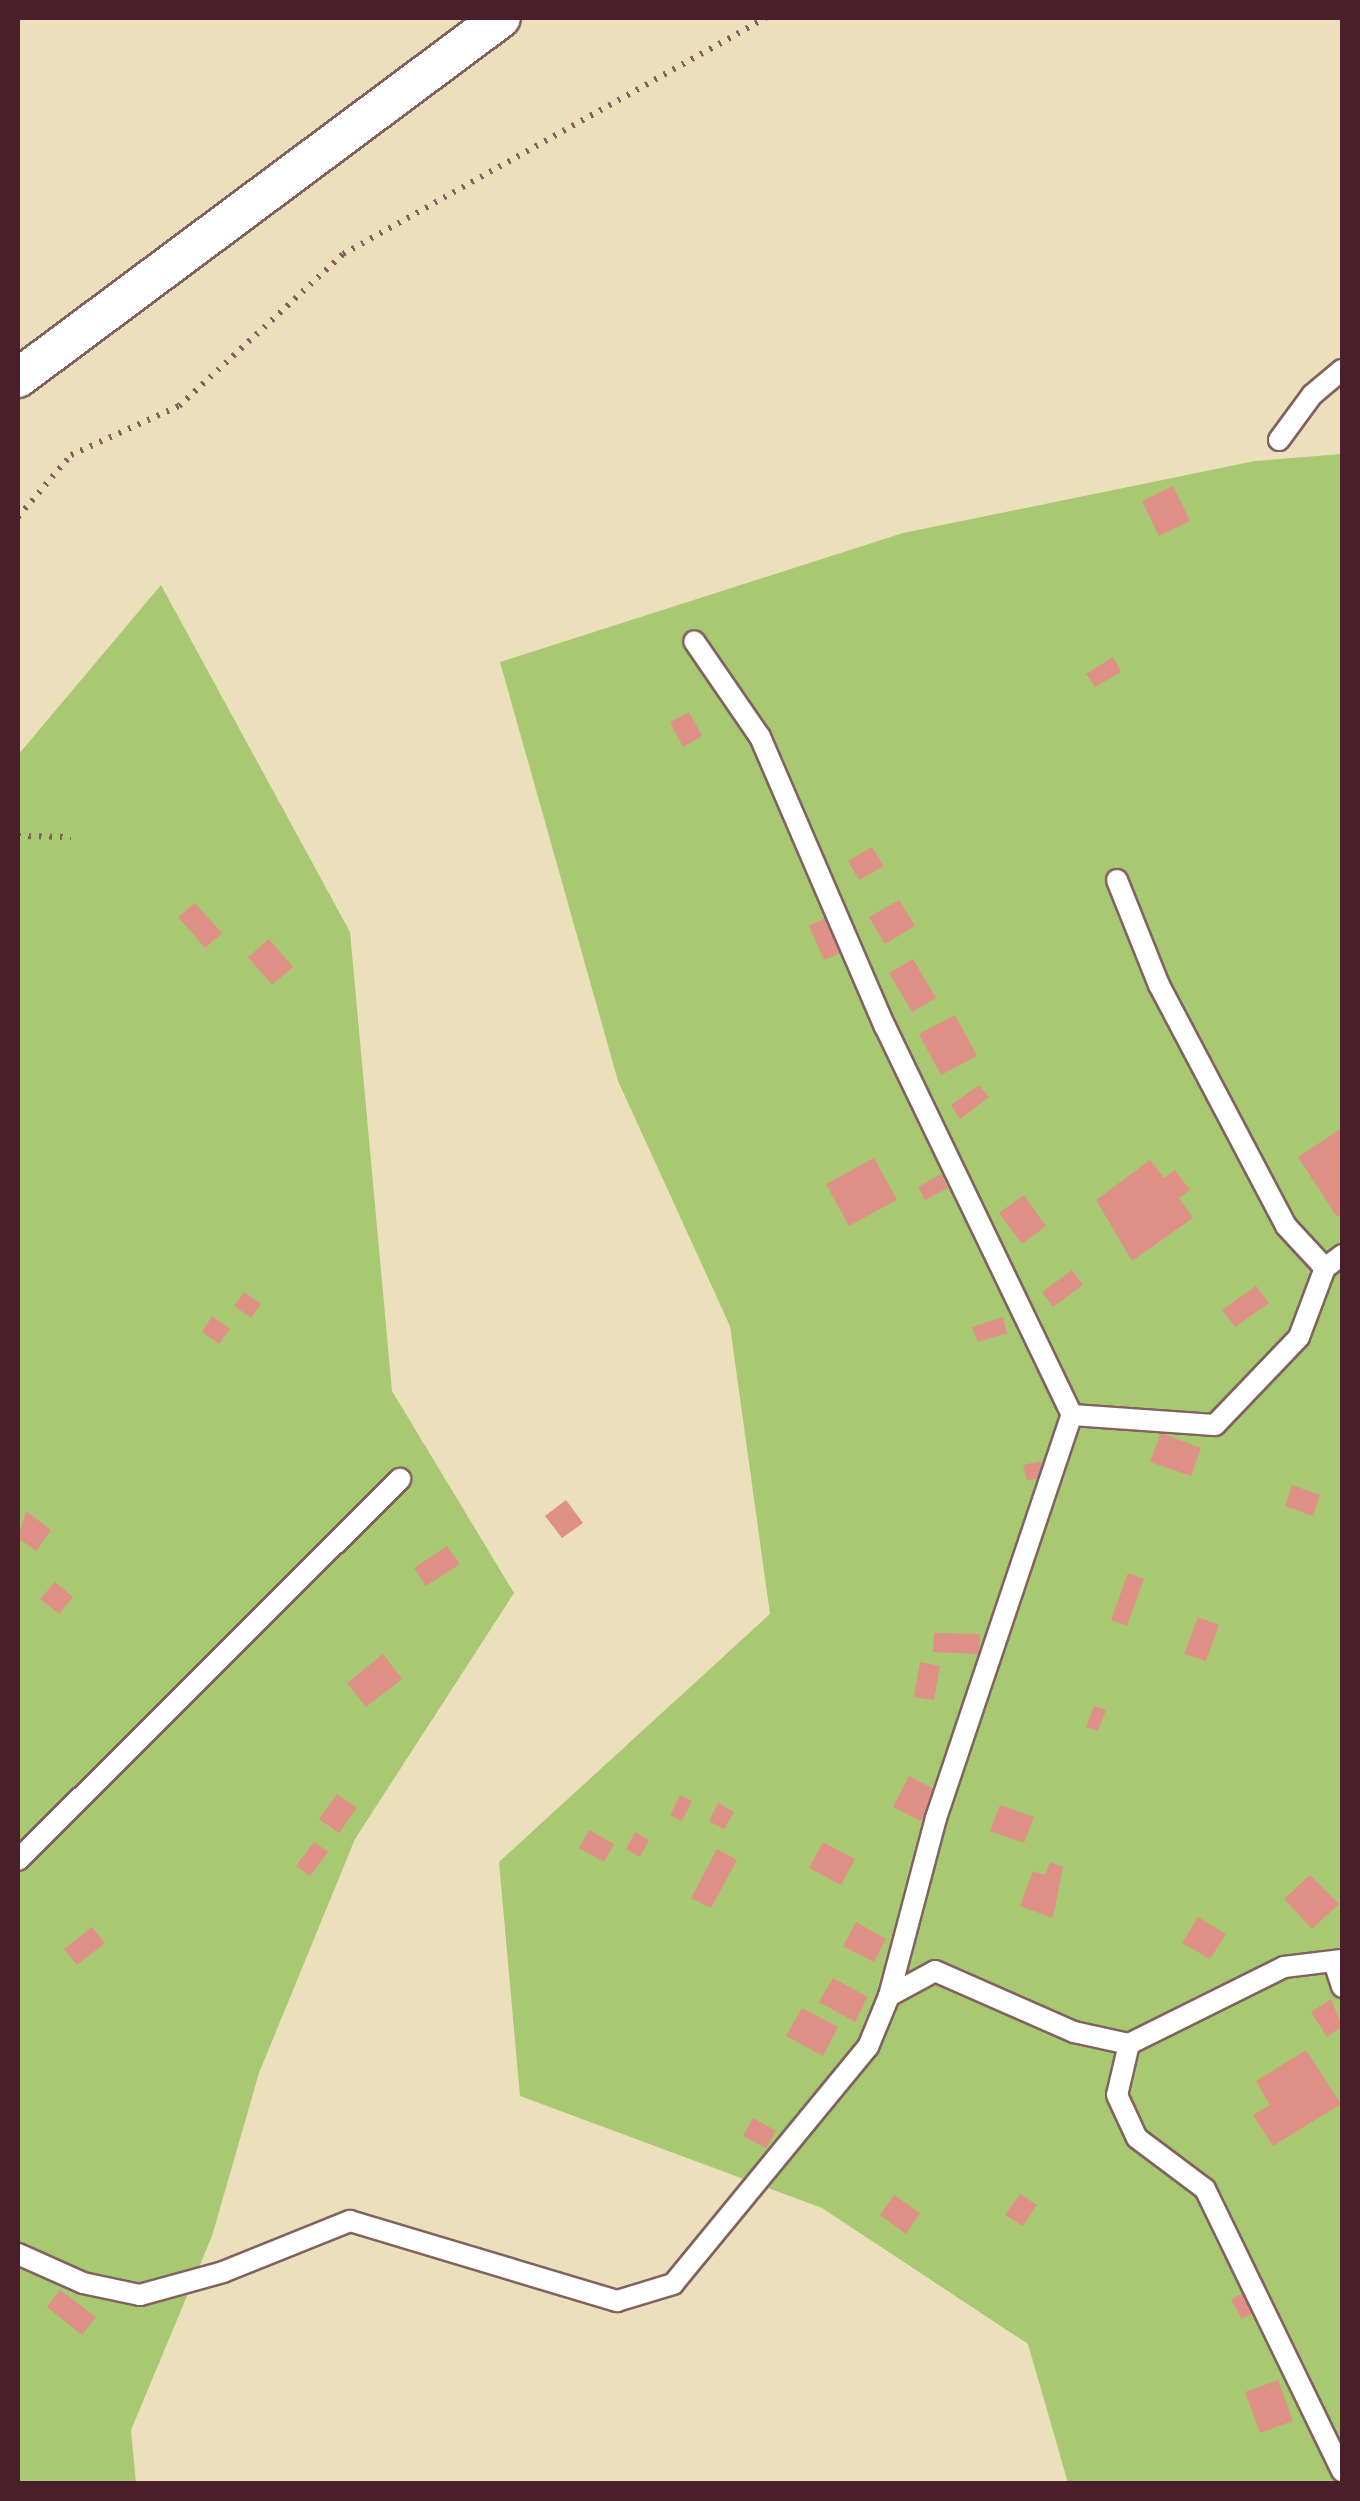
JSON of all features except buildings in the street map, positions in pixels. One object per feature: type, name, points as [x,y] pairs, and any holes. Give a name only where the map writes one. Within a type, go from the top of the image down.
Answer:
[{"type":"street","points":[[18,378],[501,18]]},
{"type":"lane","points":[[1279,440],[1312,396],[1342,370]]},
{"type":"lane","points":[[18,2254],[83,2283],[140,2295],[223,2272],[350,2220],[617,2302],[672,2284],[727,2225],[868,2047],[889,1996],[936,1818],[1072,1415],[885,1026],[760,737],[694,641]]},
{"type":"lane","points":[[1117,880],[1160,985],[1286,1226],[1325,1268]]},
{"type":"lane","points":[[1072,1415],[1215,1425],[1300,1336],[1325,1268],[1342,1255]]},
{"type":"lane","points":[[18,1860],[400,1479]]},
{"type":"lane","points":[[889,1996],[935,1970],[1074,2032],[1129,2044],[1284,1967],[1339,1962],[1342,1987]]},
{"type":"lane","points":[[1129,2044],[1117,2095],[1137,2138],[1205,2189],[1342,2471]]},
{"type":"path","points":[[18,517],[71,456],[179,406],[343,254],[765,18]]},
{"type":"path","points":[[18,836],[72,836]]},
{"type":"green space","points":[[1342,454],[1342,2483],[1068,2483],[1028,2344],[822,2208],[520,2096],[499,1862],[770,1614],[730,1326],[618,1081],[500,662],[903,533],[1255,461]]},
{"type":"green space","points":[[161,585],[350,932],[392,1391],[514,1593],[355,1839],[259,2073],[212,2236],[131,2430],[136,2483],[18,2484],[18,755]]}]
